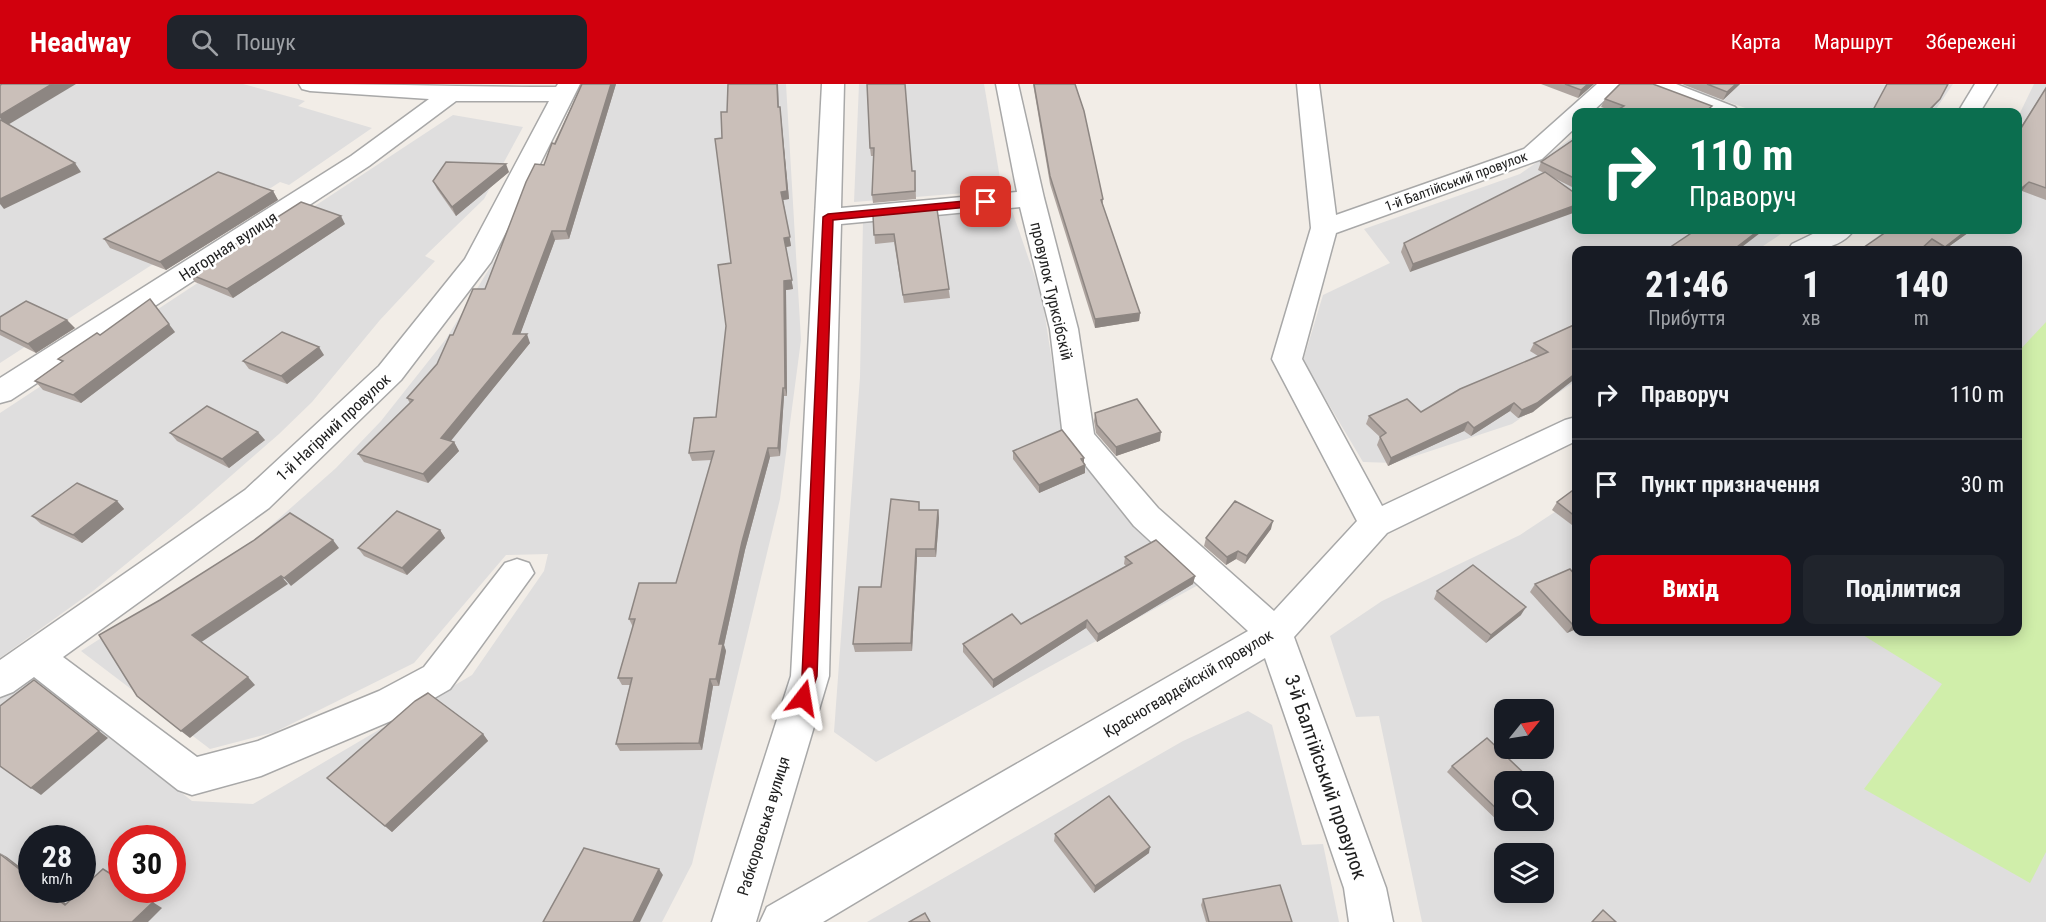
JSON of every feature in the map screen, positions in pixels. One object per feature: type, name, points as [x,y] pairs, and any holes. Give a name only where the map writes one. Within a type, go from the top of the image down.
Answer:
[{"type":"street","points":[[310,84],[451,94],[566,89]]},
{"type":"street","name":"Рабкоровська вулиця","points":[[734,922],[810,676],[833,84]]},
{"type":"street","name":"провулок Турксібскій","points":[[1007,84],[1031,198],[1064,329],[1079,437],[1146,517],[1275,634]]},
{"type":"street","points":[[1308,84],[1324,228],[1287,358],[1376,524]]},
{"type":"street","name":"1-й Балтійський провулок","points":[[1585,108],[1611,84]]},
{"type":"street","points":[[1656,84],[1717,108]]},
{"type":"street","points":[[1971,108],[1986,84]]},
{"type":"street","name":"1-й Нагірний провулок","points":[[0,681],[257,499],[390,373],[477,262],[566,89]]},
{"type":"street","name":"Нагорная вулиця","points":[[0,392],[360,161],[451,94]]},
{"type":"street","name":"1-й Балтійський провулок","points":[[1324,228],[1533,154],[1572,119]]},
{"type":"street","points":[[828,217],[1031,198]]},
{"type":"street","points":[[1808,246],[1833,234]]},
{"type":"street","name":"Красногвардєйскій провулок","points":[[782,922],[1275,634],[1376,524],[1572,430]]},
{"type":"street","points":[[34,657],[192,777],[261,758],[392,703],[437,678],[518,573]]},
{"type":"street","name":"3-й Балтійський провулок","points":[[1275,634],[1365,888],[1371,922]]},
{"type":"shaded area","points":[[32,84],[243,84],[305,101],[298,106],[372,128],[289,185],[280,182],[0,363],[0,103]]},
{"type":"shaded area","points":[[590,84],[786,84],[801,340],[780,499],[692,864],[662,922],[0,922],[0,696],[37,678],[192,801],[253,804],[472,675],[544,571],[548,554],[506,555],[414,663],[275,732],[210,749],[81,651],[258,537],[336,468],[381,421],[446,339],[526,209]]},
{"type":"shaded area","points":[[859,84],[984,84],[1002,190],[854,202]]},
{"type":"shaded area","points":[[1953,84],[1937,108],[1745,108],[1679,85]]},
{"type":"shaded area","points":[[2034,84],[2046,84],[2046,922],[1422,922],[1379,716],[1356,717],[1330,636],[1382,601],[1520,535],[1572,501],[1572,636],[2022,636],[2022,246],[1864,246],[1881,234],[2022,234],[2022,109]]},
{"type":"shaded area","points":[[453,115],[523,127],[484,199],[425,256],[435,261],[380,320],[312,402],[279,434],[192,510],[93,591],[0,658],[0,413]]},
{"type":"shaded area","points":[[1572,138],[1572,234],[1781,234],[1763,246],[1572,246],[1572,384],[1512,424],[1394,463],[1363,462],[1303,361],[1323,295],[1390,263],[1364,229],[1520,174]]},
{"type":"shaded area","points":[[1011,208],[1042,297],[1063,433],[1200,584],[876,762],[834,732],[860,377],[863,221]]},
{"type":"shaded area","points":[[1248,711],[1272,725],[1302,845],[1323,844],[1339,922],[867,922],[1183,741]]},
{"type":"green space","points":[[2046,322],[2046,852],[2030,883],[1864,789],[1942,684],[1864,636],[2022,636],[2022,348]]},
{"type":"building","points":[[52,84],[0,115],[0,85]]},
{"type":"building","points":[[582,84],[611,84],[566,231],[552,231],[513,334],[527,334],[441,438],[454,442],[423,474],[358,454],[413,400],[407,398],[437,364],[450,335],[453,335],[473,289],[485,289],[526,182],[535,164],[544,165],[552,143],[555,144]]},
{"type":"building","points":[[728,84],[777,84],[787,191],[781,192],[790,237],[784,238],[792,280],[784,281],[785,388],[783,388],[778,448],[768,448],[742,542],[719,644],[723,644],[716,679],[710,679],[699,743],[616,744],[632,678],[618,678],[635,619],[629,619],[639,583],[676,583],[714,451],[689,453],[694,418],[716,417],[726,326],[718,265],[731,263],[715,139],[722,138],[721,112],[727,112]]},
{"type":"building","points":[[867,84],[905,84],[912,171],[915,171],[915,191],[872,195],[874,148],[870,148]]},
{"type":"building","points":[[1034,84],[1075,84],[1084,111],[1103,199],[1101,200],[1140,313],[1095,319],[1050,176]]},
{"type":"building","points":[[1565,84],[1588,84],[1581,90]]},
{"type":"building","points":[[1620,84],[1653,84],[1712,106],[1710,108],[1621,108],[1624,106],[1605,99]]},
{"type":"building","points":[[1707,84],[1736,84],[1727,92]]},
{"type":"building","points":[[1887,84],[1948,84],[1940,99],[1931,108],[1874,108]]},
{"type":"building","points":[[2046,88],[2046,188],[2029,182],[2022,188],[2022,127]]},
{"type":"building","points":[[1,120],[75,163],[0,199]]},
{"type":"building","points":[[1572,141],[1572,177],[1541,162]]},
{"type":"building","points":[[446,162],[506,164],[452,207],[433,181]]},
{"type":"building","points":[[218,172],[273,191],[160,262],[104,239]]},
{"type":"building","points":[[1545,172],[1572,191],[1572,206],[1413,264],[1404,243]]},
{"type":"building","points":[[301,202],[341,216],[227,289],[189,274]]},
{"type":"building","points":[[937,209],[949,289],[903,295],[894,234],[874,235],[873,215]]},
{"type":"building","points":[[1690,234],[1754,234],[1738,246],[1672,246]]},
{"type":"building","points":[[1883,234],[1962,234],[1946,246],[1932,239],[1924,246],[1866,246]]},
{"type":"building","points":[[150,299],[169,324],[73,395],[35,381],[63,361],[58,359],[97,333],[100,335]]},
{"type":"building","points":[[26,301],[67,320],[28,344],[0,330],[0,317]]},
{"type":"building","points":[[1572,326],[1572,376],[1537,403],[1522,410],[1514,403],[1474,428],[1468,422],[1391,458],[1380,437],[1386,433],[1369,416],[1407,399],[1421,412],[1460,389],[1548,352],[1534,343]]},
{"type":"building","points":[[282,332],[319,347],[281,376],[243,361]]},
{"type":"building","points":[[1137,399],[1161,432],[1116,447],[1097,425],[1095,413]]},
{"type":"building","points":[[207,406],[258,432],[222,459],[170,433]]},
{"type":"building","points":[[1062,430],[1084,458],[1081,459],[1085,465],[1039,485],[1013,451]]},
{"type":"building","points":[[77,483],[117,501],[73,535],[32,516]]},
{"type":"building","points":[[1572,491],[1572,514],[1557,502]]},
{"type":"building","points":[[891,499],[919,502],[919,510],[938,510],[935,549],[916,549],[911,643],[853,644],[859,587],[881,587]]},
{"type":"building","points":[[1235,501],[1273,521],[1247,556],[1238,551],[1227,557],[1206,538]]},
{"type":"building","points":[[397,511],[440,530],[402,568],[358,548]]},
{"type":"building","points":[[290,513],[333,540],[284,578],[281,576],[192,635],[248,677],[181,731],[137,696],[99,635],[160,600],[253,541]]},
{"type":"building","points":[[1156,540],[1195,576],[1098,634],[1087,620],[993,680],[963,644],[1012,614],[1021,624],[1132,563],[1125,557]]},
{"type":"building","points":[[1473,565],[1526,607],[1491,635],[1437,591]]},
{"type":"building","points":[[1570,569],[1572,571],[1572,624],[1535,584]]},
{"type":"building","points":[[34,680],[99,731],[31,788],[0,766],[0,706]]},
{"type":"building","points":[[428,693],[483,734],[385,826],[327,778],[415,701]]},
{"type":"building","points":[[1487,738],[1494,745],[1494,759],[1509,759],[1522,771],[1494,771],[1494,806],[1452,766]]},
{"type":"building","points":[[1109,796],[1150,847],[1095,886],[1055,834]]},
{"type":"building","points":[[584,848],[659,869],[633,922],[543,922]]},
{"type":"building","points":[[0,854],[18,868],[18,903],[62,903],[65,905],[67,903],[96,903],[96,875],[103,869],[108,872],[108,903],[152,903],[132,922],[0,922]]},
{"type":"building","points":[[1280,885],[1292,922],[1209,922],[1203,899]]},
{"type":"building","points":[[1603,910],[1616,922],[1592,922]]},
{"type":"building","points":[[925,913],[930,922],[909,922]]},
{"type":"route","points":[[803,698],[810,676],[828,217],[986,202]]}]
